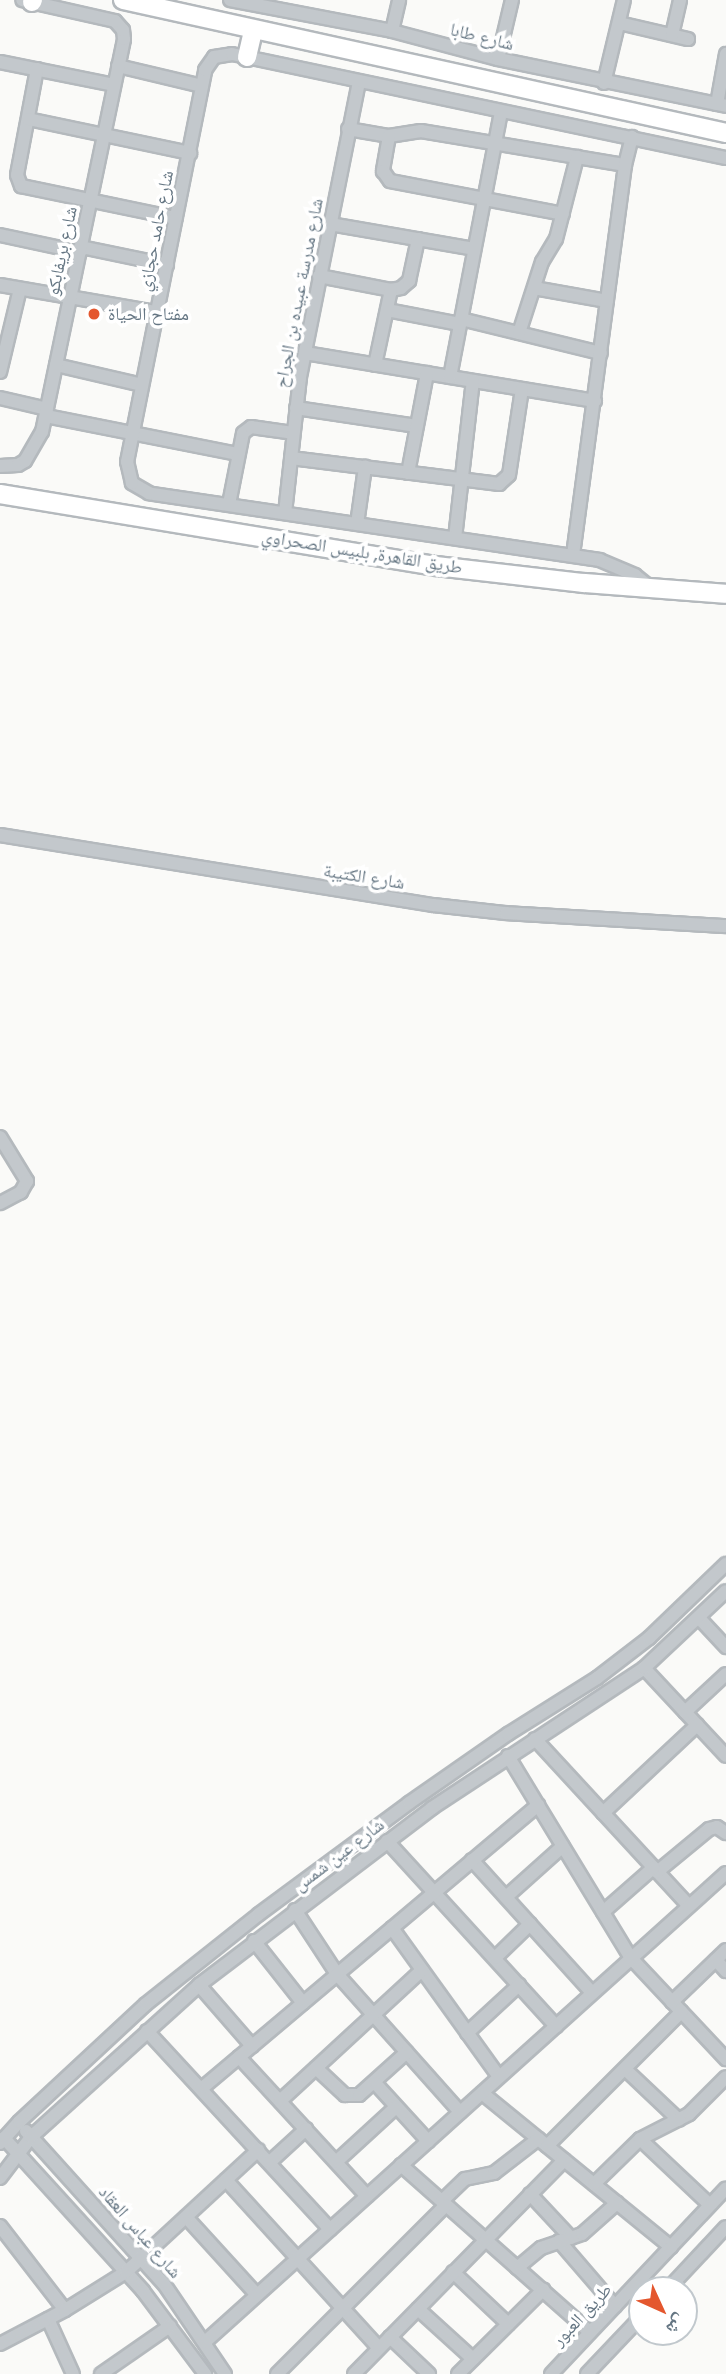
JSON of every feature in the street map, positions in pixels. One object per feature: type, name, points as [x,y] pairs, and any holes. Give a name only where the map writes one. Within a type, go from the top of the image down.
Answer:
[{"type":"highway","points":[[122,0],[726,133]]},
{"type":"highway","points":[[247,57],[253,30]]},
{"type":"highway","name":"طريق القاهرة, بلبيس الصحراوي","points":[[0,494],[436,566],[652,590],[726,594]]},
{"type":"street","name":"شارع طابا","points":[[230,0],[283,6],[604,83],[722,105]]},
{"type":"street","points":[[392,31],[399,0]]},
{"type":"street","points":[[498,59],[512,0]]},
{"type":"street","points":[[604,83],[624,0]]},
{"type":"street","points":[[672,35],[680,0]]},
{"type":"street","name":"شارع بريفابكو","points":[[0,466],[18,465],[30,455],[42,432],[124,39],[123,30],[116,21],[29,1]]},
{"type":"street","points":[[619,23],[688,39]]},
{"type":"street","name":"شارع حامد حجازي","points":[[652,590],[624,569],[573,555],[139,489],[128,473],[133,433],[205,70],[214,57],[222,54],[247,57],[726,158]]},
{"type":"street","points":[[722,105],[726,54]]},
{"type":"street","points":[[0,62],[114,85]]},
{"type":"street","points":[[118,66],[202,86]]},
{"type":"street","points":[[37,69],[18,183],[24,188],[176,218]]},
{"type":"street","name":"شارع مدرسة عبيده بن الجراح","points":[[285,513],[296,408],[305,353],[359,82]]},
{"type":"street","points":[[450,377],[501,112]]},
{"type":"street","points":[[28,119],[190,153]]},
{"type":"street","points":[[348,129],[389,136],[421,131],[625,165]]},
{"type":"street","points":[[389,136],[383,171],[390,181],[563,214]]},
{"type":"street","points":[[573,555],[625,165],[632,137]]},
{"type":"street","points":[[519,333],[542,261],[556,239],[577,157]]},
{"type":"street","points":[[330,224],[474,249]]},
{"type":"street","points":[[0,235],[167,265]]},
{"type":"street","points":[[319,276],[391,290],[401,288],[409,281],[418,239]]},
{"type":"street","points":[[0,285],[157,312]]},
{"type":"street","points":[[534,288],[607,301]]},
{"type":"street","points":[[0,372],[20,289]]},
{"type":"street","points":[[375,365],[391,290]]},
{"type":"street","points":[[387,310],[519,333],[601,353]]},
{"type":"street","points":[[305,353],[595,401]]},
{"type":"street","points":[[56,365],[142,385]]},
{"type":"street","points":[[408,472],[427,373]]},
{"type":"street","points":[[455,538],[473,381]]},
{"type":"street","points":[[291,458],[499,484],[507,478],[522,389]]},
{"type":"street","points":[[0,398],[133,433],[238,454]]},
{"type":"street","points":[[296,408],[417,426]]},
{"type":"street","points":[[229,504],[241,438],[251,427],[293,433]]},
{"type":"street","points":[[357,524],[365,467]]},
{"type":"street","name":"شارع الكتيبة","points":[[0,835],[433,905],[506,913],[726,926]]},
{"type":"street","points":[[0,1137],[27,1181],[21,1192],[0,1203]]},
{"type":"street","name":"شارع عين شمس","points":[[2,2141],[146,2004],[409,1802],[508,1734],[597,1678],[649,1637],[726,1564]]},
{"type":"street","name":"شارع عين شمس","points":[[0,2178],[32,2137],[199,1984],[387,1841],[508,1756],[644,1668],[726,1591]]},
{"type":"street","points":[[699,1618],[726,1647]]},
{"type":"street","points":[[644,1668],[726,1756]]},
{"type":"street","points":[[685,1712],[726,1674]]},
{"type":"street","points":[[603,1813],[697,1725]]},
{"type":"street","points":[[535,1739],[688,1906]]},
{"type":"street","points":[[508,1756],[631,1958],[681,2012],[723,2051]]},
{"type":"street","points":[[201,2089],[538,1805]]},
{"type":"street","points":[[603,1912],[709,1829],[717,1827],[726,1833]]},
{"type":"street","points":[[387,1841],[556,2026]]},
{"type":"street","points":[[506,1897],[563,1846]]},
{"type":"street","points":[[472,1860],[593,1993]]},
{"type":"street","points":[[205,2342],[726,1872]]},
{"type":"street","points":[[295,1910],[337,1974],[460,2112]]},
{"type":"street","points":[[495,1958],[530,1924]]},
{"type":"street","points":[[392,1928],[499,2077]]},
{"type":"street","points":[[254,1941],[303,2003]]},
{"type":"street","points":[[672,2002],[726,1950]]},
{"type":"street","points":[[716,1960],[726,1971]]},
{"type":"street","points":[[280,2101],[422,1970]]},
{"type":"street","points":[[199,1984],[252,2046]]},
{"type":"street","points":[[467,2033],[519,1985]]},
{"type":"street","points":[[277,2374],[465,2179],[494,2173],[543,2142],[625,2069],[681,2012]]},
{"type":"street","points":[[147,2031],[330,2229]]},
{"type":"street","points":[[316,2068],[345,2095],[359,2095],[407,2052]]},
{"type":"street","points":[[239,2057],[367,2196]]},
{"type":"street","points":[[625,2069],[679,2120]]},
{"type":"street","points":[[594,2184],[640,2139],[679,2120],[726,2077]]},
{"type":"street","points":[[374,2083],[428,2141]]},
{"type":"street","points":[[482,2093],[671,2247]]},
{"type":"street","points":[[336,2162],[396,2107]]},
{"type":"street","name":"شارع عباس العقاد","points":[[19,2122],[142,2258],[205,2342],[225,2374]]},
{"type":"street","points":[[270,2162],[306,2129]]},
{"type":"street","points":[[640,2139],[710,2206]]},
{"type":"street","name":"شارع عباس العقاد","points":[[2,2141],[18,2152],[126,2272],[202,2370]]},
{"type":"street","points":[[0,2344],[65,2310],[126,2272],[258,2150]]},
{"type":"street","points":[[354,2374],[564,2160]]},
{"type":"street","points":[[401,2165],[590,2332]]},
{"type":"street","points":[[226,2180],[379,2348]]},
{"type":"street","name":"طريق العبور","points":[[551,2374],[726,2188]]},
{"type":"street","points":[[530,2194],[615,2306]]},
{"type":"street","points":[[517,2268],[541,2248],[590,2228],[617,2203]]},
{"type":"street","points":[[186,2217],[257,2295]]},
{"type":"street","points":[[0,2226],[65,2310]]},
{"type":"street","points":[[680,2276],[726,2227]]},
{"type":"street","points":[[453,2272],[508,2324]]},
{"type":"street","points":[[458,2374],[543,2290]]},
{"type":"street","points":[[418,2309],[473,2359]]},
{"type":"street","points":[[48,2319],[73,2374]]},
{"type":"street","points":[[101,2374],[170,2326]]},
{"type":"street","points":[[587,2374],[628,2331]]},
{"type":"street","points":[[390,2337],[429,2374]]},
{"type":"street","points":[[187,2374],[202,2370]]},
{"type":"place","name":"مفتاح الحياة","points":[[94,314]]}]
